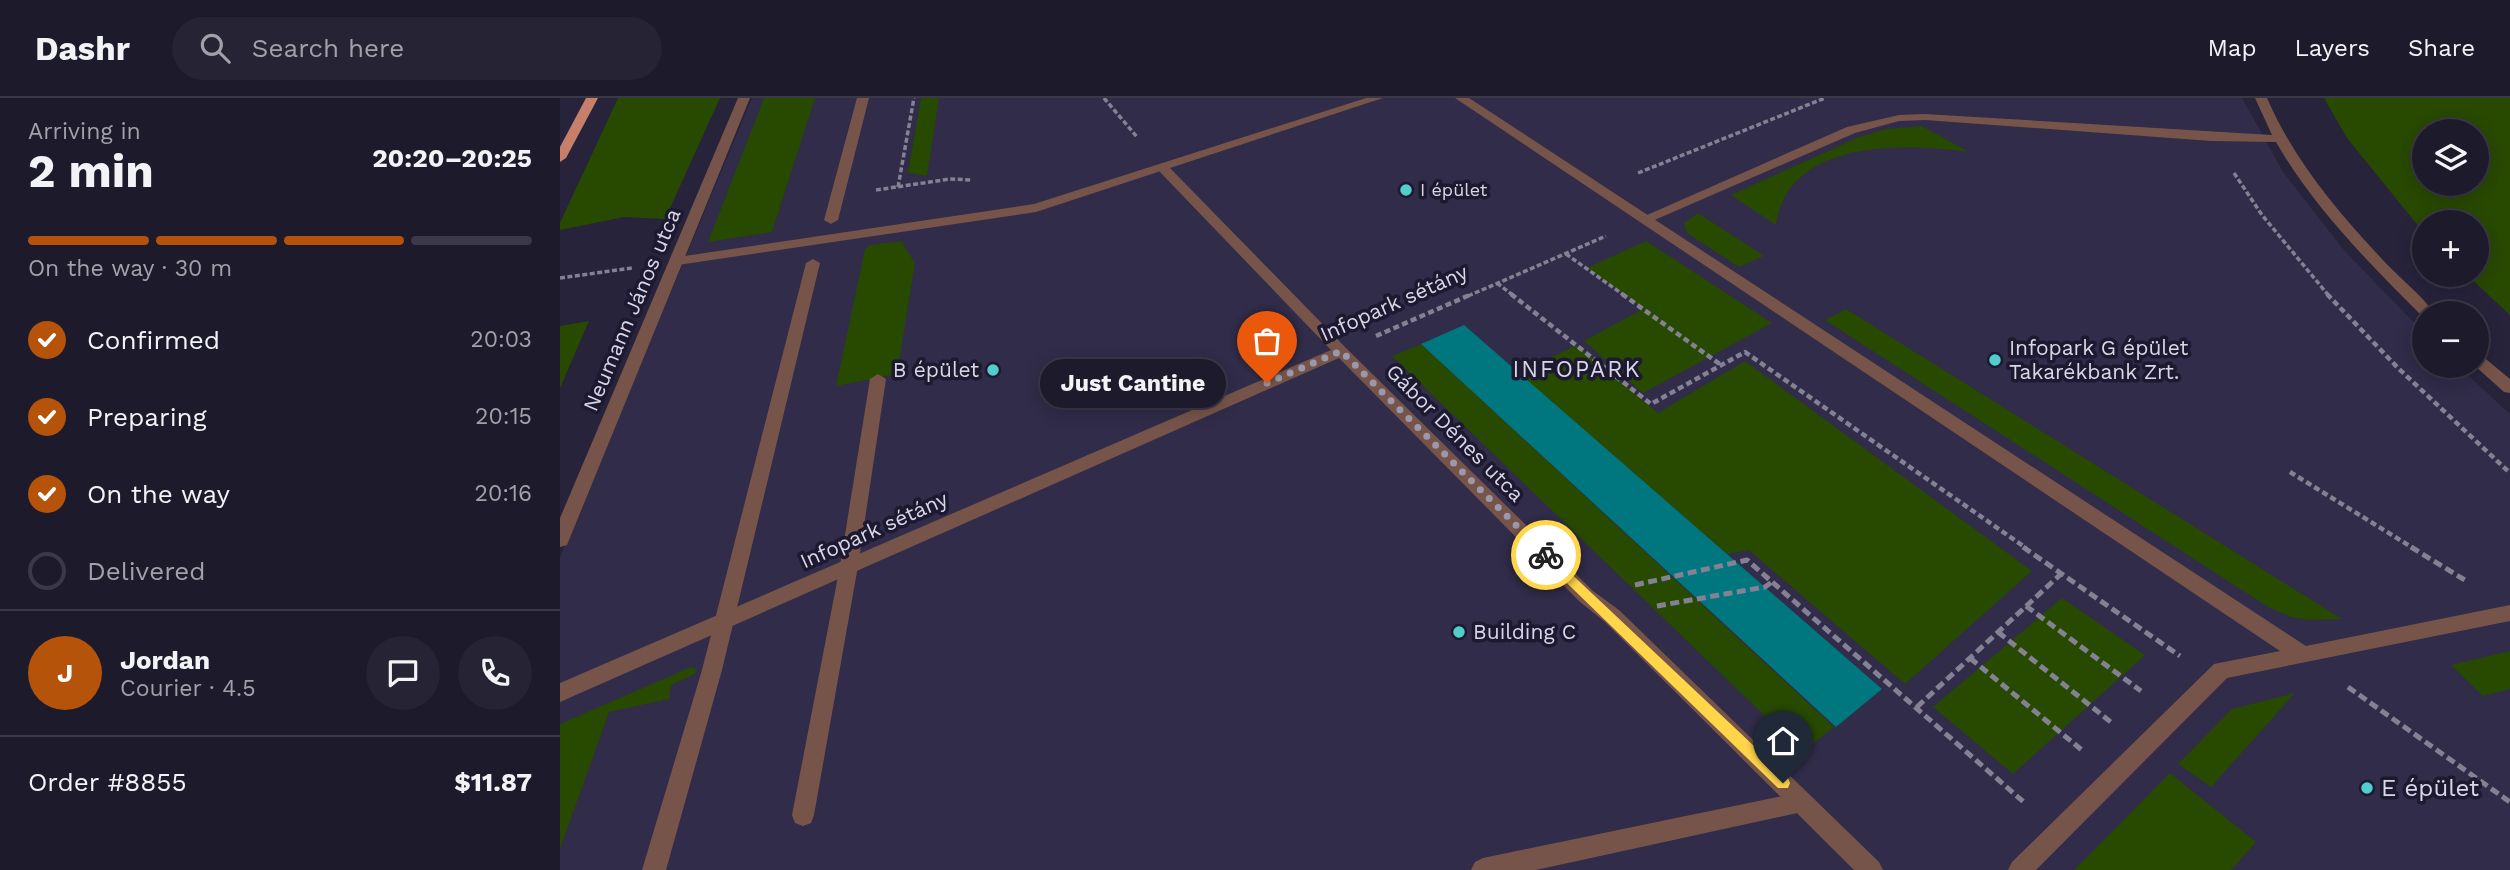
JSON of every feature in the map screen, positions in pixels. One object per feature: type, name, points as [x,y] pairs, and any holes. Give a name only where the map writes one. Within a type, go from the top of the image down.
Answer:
[{"type":"main road","points":[[560,158],[592,98]]},
{"type":"street","name":"Neumann János utca","points":[[560,540],[744,98]]},
{"type":"street","points":[[831,220],[863,98]]},
{"type":"street","points":[[678,261],[1036,208],[1377,98]]},
{"type":"street","points":[[1461,98],[2303,656]]},
{"type":"street","points":[[2261,98],[2280,139],[2315,188],[2362,247],[2415,301]]},
{"type":"street","points":[[1645,219],[1851,130],[1899,118],[1925,117],[2211,137],[2280,139]]},
{"type":"street","name":"Gábor Dénes utca","points":[[1163,168],[1586,596],[1612,615],[1871,870]]},
{"type":"street","points":[[654,870],[724,620],[813,263]]},
{"type":"street","name":"Infopark sétány","points":[[560,693],[1341,351]]},
{"type":"street","points":[[2489,369],[2510,388]]},
{"type":"street","points":[[803,816],[849,566],[878,379]]},
{"type":"street","points":[[2020,870],[2221,670],[2303,656],[2510,613]]},
{"type":"street","points":[[1483,870],[1802,802]]},
{"type":"path","points":[[898,187],[914,98]]},
{"type":"path","points":[[1104,98],[1163,168]]},
{"type":"path","points":[[1598,188],[1825,98]]},
{"type":"path","points":[[2211,137],[2239,181],[2304,267],[2355,323],[2510,473]]},
{"type":"path","name":"Infopark sétány","points":[[1341,351],[1645,219]]},
{"type":"path","points":[[1565,253],[1721,365]]},
{"type":"path","points":[[560,278],[678,261]]},
{"type":"path","points":[[1497,283],[1651,404],[1745,352],[2212,679]]},
{"type":"path","points":[[2290,472],[2475,586]]},
{"type":"path","points":[[1672,576],[1747,560],[2059,832]]},
{"type":"path","points":[[1917,707],[2062,573]]},
{"type":"path","points":[[1695,598],[1765,587],[1772,582]]},
{"type":"path","points":[[2026,606],[2174,717]]},
{"type":"path","points":[[1998,632],[2143,748]]},
{"type":"path","points":[[2303,656],[2510,802]]},
{"type":"path","points":[[1970,658],[2114,777]]},
{"type":"shaded area","points":[[618,98],[720,98],[665,219],[624,217],[560,230],[560,223]]},
{"type":"shaded area","points":[[752,98],[2242,98],[2283,172],[2344,250],[2412,321],[2412,378],[2471,378],[2510,414],[2510,870],[560,870],[560,557]]},
{"type":"shaded area","points":[[764,98],[815,98],[772,232],[708,242]]},
{"type":"shaded area","points":[[921,98],[939,98],[927,176],[908,173]]},
{"type":"shaded area","points":[[2324,98],[2510,98],[2510,315],[2480,287],[2489,287],[2489,210],[2412,210],[2412,218],[2347,138]]},
{"type":"shaded area","points":[[1922,126],[1969,152],[1882,148],[1852,153],[1825,162],[1802,176],[1785,197],[1776,225],[1731,195],[1859,137],[1886,129]]},
{"type":"shaded area","points":[[1698,213],[1764,256],[1739,267],[1687,233],[1684,223]]},
{"type":"shaded area","points":[[901,241],[915,263],[897,374],[836,386],[865,249],[870,245]]},
{"type":"shaded area","points":[[1646,241],[1772,323],[1643,393],[1584,341],[1643,309],[1587,268]]},
{"type":"shaded area","points":[[1846,309],[2342,619],[2310,620],[2291,617],[2268,607],[1825,320]]},
{"type":"shaded area","points":[[589,321],[560,388],[560,326]]},
{"type":"shaded area","points":[[1464,325],[1882,689],[1836,727],[1421,344]]},
{"type":"shaded area","points":[[1421,344],[1834,727],[1802,752],[1392,356]]},
{"type":"shaded area","points":[[1577,345],[1658,413],[1745,361],[2032,571],[1905,684],[1749,550],[1727,554],[1518,373]]},
{"type":"shaded area","points":[[2062,598],[2145,655],[2013,774],[1933,707]]},
{"type":"shaded area","points":[[2510,651],[2510,689],[2483,696],[2451,665]]},
{"type":"shaded area","points":[[691,667],[696,669],[695,674],[671,685],[669,699],[609,712],[560,849],[560,724]]},
{"type":"shaded area","points":[[2295,693],[2211,787],[2178,764],[2232,709]]},
{"type":"shaded area","points":[[2170,773],[2256,842],[2231,870],[2074,870]]},
{"type":"way so far","points":[[1267,383],[1341,351],[1546,555]]},
{"type":"place","name":"I épület","points":[[1406,190]]},
{"type":"place","name":"Infopark G épület Takarékbank Zrt.","points":[[1995,360]]},
{"type":"place","name":"B épület","points":[[993,370]]},
{"type":"place","name":"Just Cantine","points":[[1267,383]]},
{"type":"place","name":"Building C","points":[[1459,632]]},
{"type":"place","name":"E épület","points":[[2367,788]]},
{"type":"district","name":"INFOPARK","points":[[1577,369]]},
{"type":"route","points":[[1546,555],[1586,596],[1612,615],[1783,783]]}]
